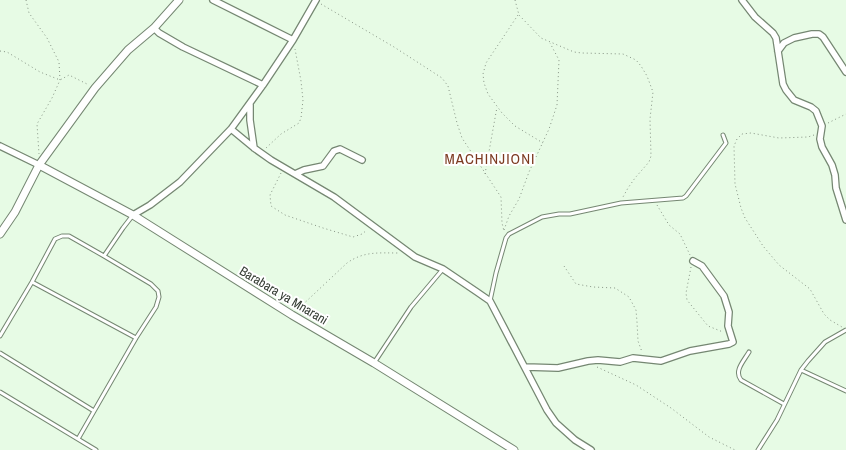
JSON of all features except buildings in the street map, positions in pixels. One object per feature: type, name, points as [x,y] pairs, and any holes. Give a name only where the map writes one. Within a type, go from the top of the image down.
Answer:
[{"type":"street","points":[[0,234],[15,212],[39,165],[95,88],[128,50],[154,28],[179,0]]},
{"type":"street","points":[[214,0],[293,40]]},
{"type":"street","points":[[133,215],[150,205],[180,182],[231,129],[264,85],[293,40],[316,0]]},
{"type":"street","points":[[742,0],[755,17],[773,33],[776,38],[783,84],[786,90],[794,100],[816,111],[822,126],[820,134],[822,147],[832,165],[835,175],[836,188],[846,220]]},
{"type":"street","points":[[154,28],[160,33],[184,46],[264,85]]},
{"type":"street","points":[[778,51],[784,42],[794,38],[819,34],[823,37],[846,72]]},
{"type":"street","points":[[250,104],[250,120],[254,148]]},
{"type":"street","points":[[231,129],[254,148],[334,197],[415,257],[443,270],[490,301],[512,344],[526,367],[547,410],[556,423],[575,440],[591,450]]},
{"type":"street","points":[[0,146],[39,165]]},
{"type":"street","points":[[295,174],[304,170],[324,166],[334,150],[340,149],[362,160]]},
{"type":"street","name":"Barabara ya Mnarani","points":[[39,165],[133,215],[292,315],[374,363],[514,450]]},
{"type":"street","points":[[526,367],[558,368],[588,361],[598,360],[620,362],[633,358],[662,361],[690,351],[733,342],[728,326],[730,312],[724,296],[702,266],[693,261]]},
{"type":"lane","points":[[490,301],[498,266],[506,238],[509,234],[542,217],[570,214],[621,203],[683,198],[726,142],[723,134]]},
{"type":"lane","points":[[104,256],[133,215]]},
{"type":"lane","points":[[0,336],[32,282],[55,239],[62,236],[69,236],[104,256],[151,284],[158,291],[159,297],[156,307],[136,338],[78,439]]},
{"type":"lane","points":[[374,363],[411,307],[443,270]]},
{"type":"lane","points":[[32,282],[136,338]]},
{"type":"lane","points":[[758,450],[777,420],[801,370],[825,342],[846,329]]},
{"type":"lane","points":[[0,352],[94,411]]},
{"type":"lane","points":[[749,352],[738,372],[738,376],[742,380],[784,404]]},
{"type":"lane","points":[[801,370],[846,391]]},
{"type":"lane","points":[[0,392],[96,450]]},
{"type":"path","points":[[26,0],[29,13],[47,38],[59,62],[60,80],[52,98],[37,124],[39,165]]},
{"type":"path","points":[[316,0],[442,78],[448,86],[456,123],[462,138],[501,198],[502,223],[504,230],[509,216],[519,199],[529,172],[543,144],[557,105],[559,60],[550,42]]},
{"type":"path","points":[[515,0],[519,15],[540,38],[574,52],[623,54],[636,60],[647,76],[652,92],[650,119],[651,156],[649,162],[628,188],[621,203]]},
{"type":"path","points":[[519,15],[486,63],[483,74],[484,83],[488,94],[502,113],[515,126],[543,144]]},
{"type":"path","points":[[262,153],[281,134],[299,123],[301,118],[303,100],[293,40]]},
{"type":"path","points":[[0,51],[7,52],[40,72],[60,80],[70,75],[95,88]]},
{"type":"path","points":[[485,174],[497,106]]},
{"type":"path","points":[[822,126],[846,114]]},
{"type":"path","points":[[820,134],[808,137],[779,138],[751,133],[742,134],[737,139],[734,146],[735,184],[745,218],[763,246],[779,265],[810,289],[824,314],[830,320],[846,329]]},
{"type":"path","points":[[284,167],[270,194],[271,206],[285,215],[353,237],[362,234],[372,226]]},
{"type":"path","points":[[656,200],[658,207],[669,226],[680,234],[693,261],[686,293],[687,300],[708,326],[731,335]]},
{"type":"path","points":[[292,315],[355,257],[365,254],[400,253]]},
{"type":"path","points":[[564,266],[576,284],[592,287],[615,288],[628,298],[636,310],[638,322],[638,341],[641,351],[646,359]]},
{"type":"path","points":[[588,361],[598,368],[636,385],[671,408],[709,437],[735,450]]},
{"type":"district","name":"MACHINJIONI","points":[[490,159]]}]
